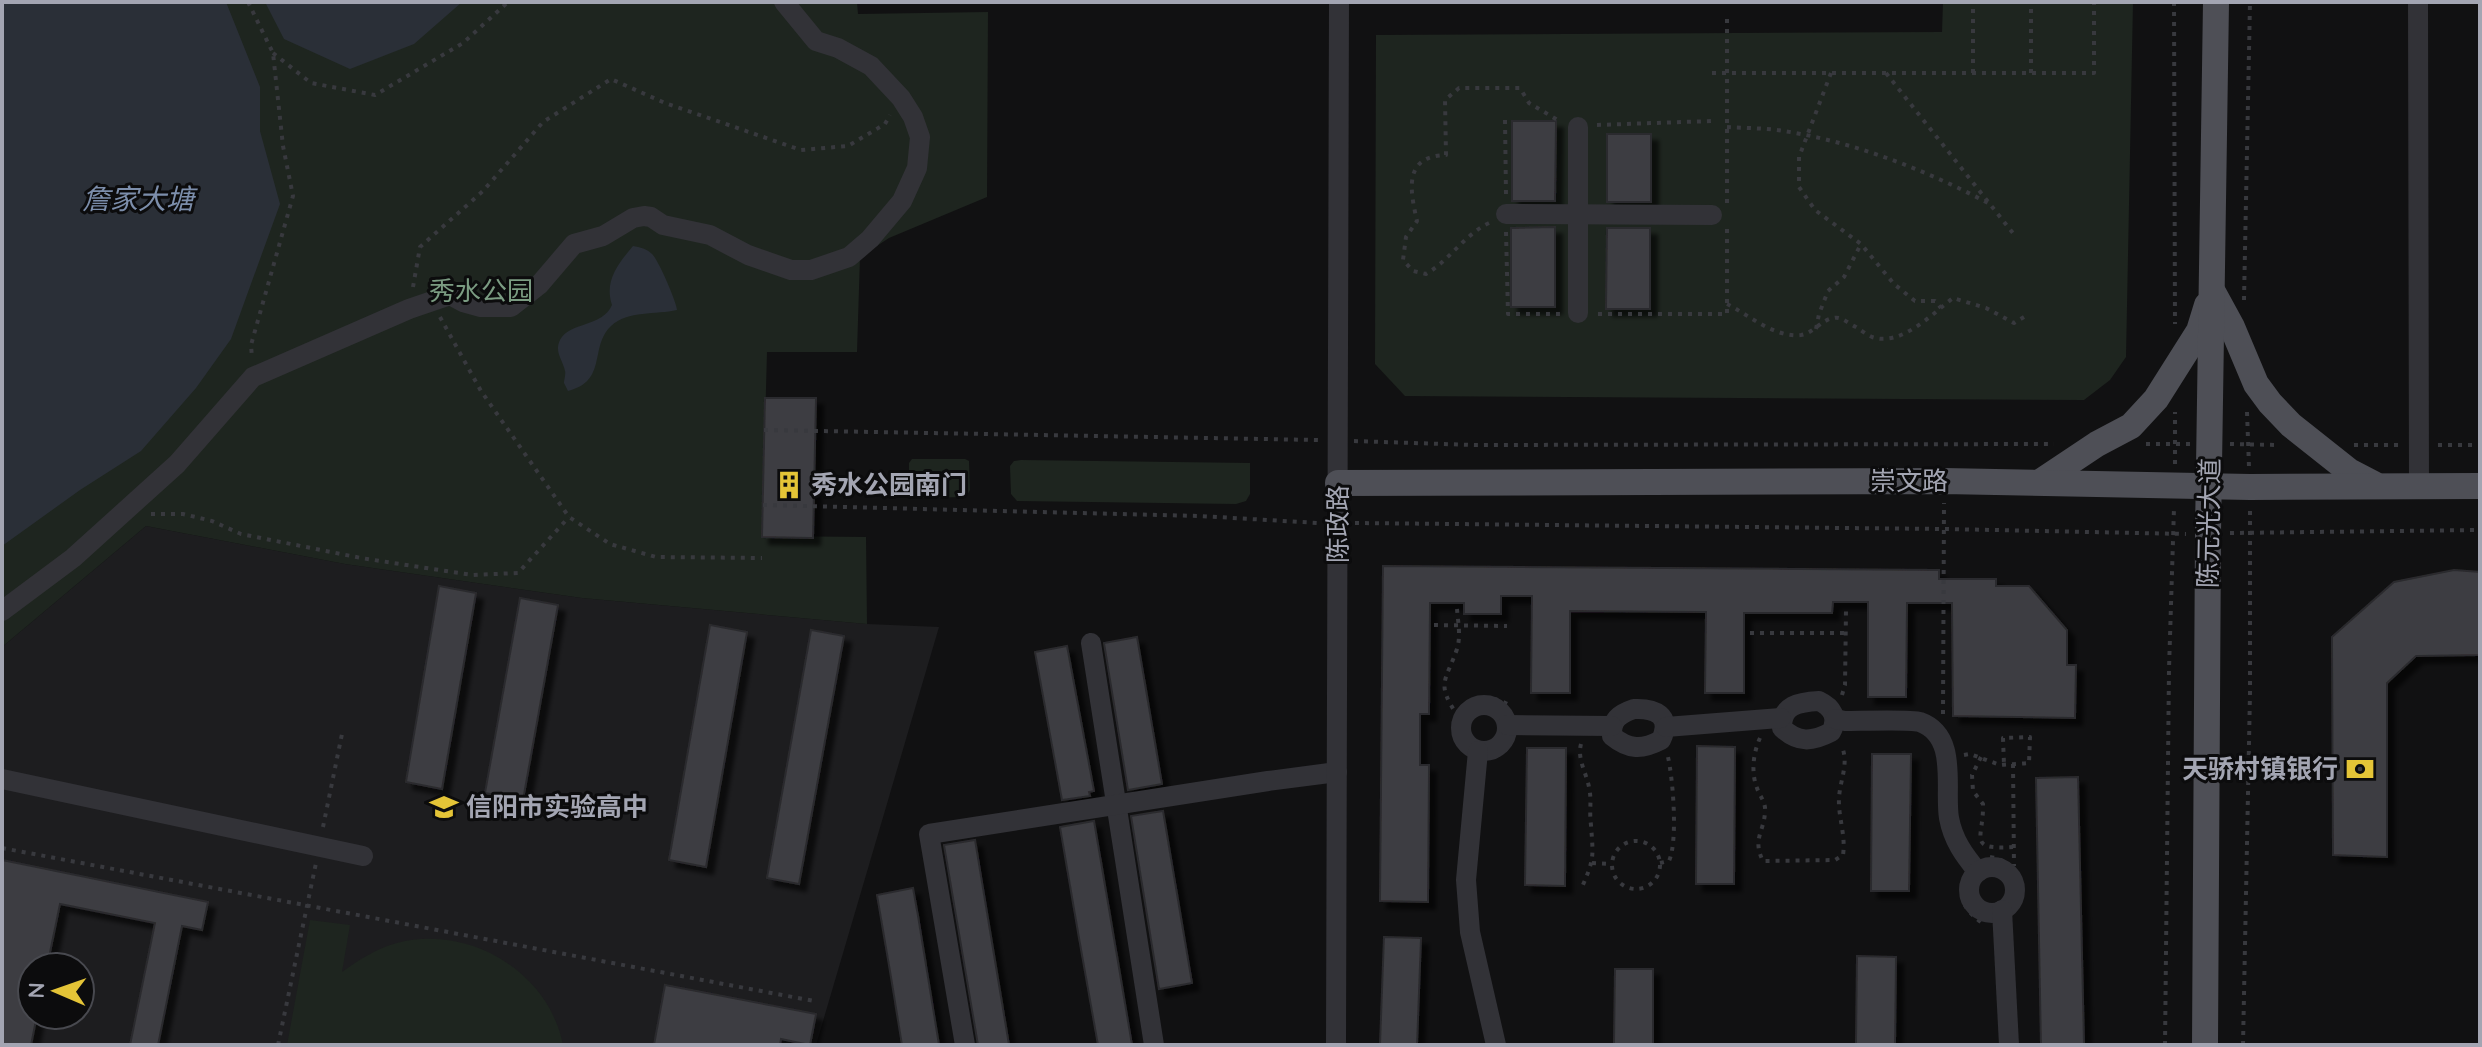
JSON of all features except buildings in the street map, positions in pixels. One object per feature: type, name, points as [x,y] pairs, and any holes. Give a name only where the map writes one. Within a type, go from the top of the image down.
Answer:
[{"type":"main road","name":"陈元光大道","points":[[2201,1044],[2216,2]]},
{"type":"main road","points":[[2040,482],[2097,444],[2131,426],[2156,399],[2199,331],[2212,291]]},
{"type":"main road","points":[[2212,291],[2232,327],[2256,384],[2291,425],[2349,471],[2377,486]]},
{"type":"main road","name":"崇文路","points":[[1338,483],[1944,481],[2250,487],[2480,486]]},
{"type":"street","points":[[2,611],[73,558],[177,464],[253,377],[409,309],[450,295],[481,307],[511,307],[539,285],[574,244],[603,236],[633,218],[644,216],[663,225],[710,235],[748,255],[791,270],[811,270],[849,257],[870,239],[902,201],[917,168],[920,137],[913,117],[901,98],[871,66],[838,48],[816,41],[784,2]]},
{"type":"street","name":"陈政路","points":[[1336,1045],[1339,2]]},
{"type":"street","points":[[2418,2],[2419,485]]},
{"type":"street","points":[[1578,127],[1578,313]]},
{"type":"street","points":[[1501,217],[1712,215]]},
{"type":"street","points":[[1091,643],[1154,1045]]},
{"type":"street","points":[[1819,701],[1833,712],[1840,706],[1831,732],[1822,737],[1792,738],[1782,728],[1781,718],[1793,705],[1819,701]]},
{"type":"street","points":[[1511,724],[1499,746],[1478,753],[1462,736],[1460,725],[1464,715],[1473,707],[1484,705],[1494,707],[1511,724],[1612,726]]},
{"type":"street","points":[[1840,706],[1845,721],[1920,722],[1934,732],[1947,759],[1948,815],[1953,834],[1974,869],[1969,887],[1970,898],[1977,907],[2002,914]]},
{"type":"street","points":[[1666,737],[1663,719],[1649,709],[1624,712],[1612,726],[1612,736],[1623,745],[1633,747],[1652,745],[1666,737],[1781,718]]},
{"type":"street","points":[[1478,753],[1466,880],[1470,932],[1496,1045]]},
{"type":"street","points":[[965,1045],[929,834],[1337,772]]},
{"type":"street","points":[[2,779],[363,856]]},
{"type":"street","points":[[1974,869],[2003,869],[2015,887],[2014,898],[2002,914],[2009,1045]]},
{"type":"path","points":[[248,2],[273,53],[283,146],[293,196],[251,345],[253,377]]},
{"type":"path","points":[[273,53],[311,83],[375,95],[463,43],[508,2]]},
{"type":"path","points":[[1973,2],[1973,73]]},
{"type":"path","points":[[2031,2],[2031,73]]},
{"type":"path","points":[[1712,73],[2094,73],[2094,2]]},
{"type":"path","points":[[2174,2],[2175,365]]},
{"type":"path","points":[[2244,308],[2250,2]]},
{"type":"path","points":[[1831,73],[1799,157],[1799,187],[1815,210],[1861,244],[1894,284],[1915,301],[1935,301],[1941,308]]},
{"type":"path","points":[[1885,73],[2016,237]]},
{"type":"path","points":[[409,309],[420,247],[483,191],[543,122],[611,79],[665,103],[801,150],[848,146],[885,124],[901,98]]},
{"type":"path","points":[[1501,217],[1471,234],[1449,258],[1426,274],[1413,271],[1403,260],[1406,237],[1417,221],[1412,198],[1414,169],[1422,160],[1446,155],[1445,100],[1459,88],[1520,88],[1529,103],[1567,125],[1578,127],[1712,121]]},
{"type":"path","points":[[1727,127],[1777,130],[1849,146],[1959,188],[1988,203]]},
{"type":"path","points":[[1816,329],[1828,291],[1844,277],[1861,244]]},
{"type":"path","points":[[1727,304],[1757,323],[1783,333],[1801,335],[1838,317],[1874,337],[1890,339],[1909,331],[1953,298],[1986,308],[2014,323],[2029,314]]},
{"type":"path","points":[[431,301],[481,391],[569,517],[610,544],[656,557],[762,558]]},
{"type":"path","points":[[2243,1045],[2250,693],[2247,404]]},
{"type":"path","points":[[2165,1045],[2175,412]]},
{"type":"path","points":[[764,430],[1474,445],[2097,444]]},
{"type":"path","points":[[2144,444],[2480,445]]},
{"type":"path","points":[[1943,717],[1944,481]]},
{"type":"path","points":[[763,505],[1200,516],[1305,523],[2174,534],[2480,530]]},
{"type":"path","points":[[119,516],[183,514],[270,541],[472,575],[518,573],[569,517]]},
{"type":"path","points":[[1457,609],[1458,646],[1445,674],[1445,690],[1458,716]]},
{"type":"path","points":[[1840,706],[1845,685],[1846,611]]},
{"type":"path","points":[[1434,625],[1507,626]]},
{"type":"path","points":[[1750,633],[1846,633]]},
{"type":"path","points":[[1837,691],[1840,706]]},
{"type":"path","points":[[1478,700],[1502,701],[1511,724],[1503,753],[1478,753],[1458,738],[1458,716],[1465,704],[1478,700]]},
{"type":"path","points":[[1582,887],[1592,863],[1594,843],[1590,825],[1591,797],[1579,749],[1584,726]]},
{"type":"path","points":[[278,1045],[343,729]]},
{"type":"path","points":[[1755,733],[1763,733],[1758,741],[1753,773],[1765,809],[1757,836],[1758,852],[1763,861],[1835,860],[1843,855],[1839,798],[1845,768],[1840,743],[1846,738]]},
{"type":"path","points":[[1660,863],[1669,861],[1672,847],[1673,780],[1666,737]]},
{"type":"path","points":[[1947,759],[1970,754],[2004,765],[2029,763],[2030,737],[2003,738],[2004,765]]},
{"type":"path","points":[[1981,757],[1972,775],[1973,791],[1983,804],[1979,834],[1982,843],[1989,848],[2013,847]]},
{"type":"path","points":[[2013,764],[2014,868],[2020,887],[2002,914],[1964,907],[1961,896],[1974,869],[2001,859],[2014,868]]},
{"type":"path","points":[[1636,840],[1654,848],[1660,863],[1657,877],[1641,889],[1631,889],[1622,884],[1615,877],[1612,864],[1618,848],[1636,840]]},
{"type":"path","points":[[2,848],[814,1001]]},
{"type":"path","points":[[1592,863],[1612,864]]},
{"type":"shaded area","name":"信阳市实验高中","points":[[146,526],[345,564],[582,598],[867,624],[939,627],[816,1045],[2,1045],[2,647]]},
{"type":"green space","name":"秀水公园","points":[[2,2],[857,2],[858,14],[988,12],[987,197],[889,238],[860,257],[857,352],[767,352],[762,536],[866,537],[867,624],[582,598],[345,564],[146,526],[2,647]]},
{"type":"green space","points":[[1943,2],[2133,2],[2126,357],[2110,380],[2084,400],[1405,396],[1375,364],[1376,35],[1942,32]]},
{"type":"green space","points":[[912,459],[969,461],[970,490],[966,497],[909,496],[909,463]]},
{"type":"green space","points":[[1014,461],[1250,463],[1250,494],[1246,501],[1236,504],[1017,501],[1011,494],[1010,466]]},
{"type":"green space","points":[[310,920],[350,925],[342,972],[382,948],[424,939],[451,941],[477,948],[502,960],[523,976],[541,996],[555,1019],[563,1045],[287,1045]]},
{"type":"water","name":"詹家大塘","points":[[2,2],[226,2],[260,87],[260,131],[280,204],[231,339],[196,388],[141,451],[2,546]]},
{"type":"water","points":[[265,2],[462,2],[414,44],[350,69],[284,39]]},
{"type":"water","points":[[633,246],[650,252],[655,258],[677,310],[634,315],[611,326],[604,334],[588,380],[568,391],[558,344],[564,334],[608,312],[612,305],[610,288],[614,273]]},
{"type":"place","name":"秀水公园南门","points":[[789,485]]},
{"type":"place","name":"天骄村镇银行","points":[[2360,769]]},
{"type":"place","name":"信阳市实验高中","points":[[444,807]]}]
